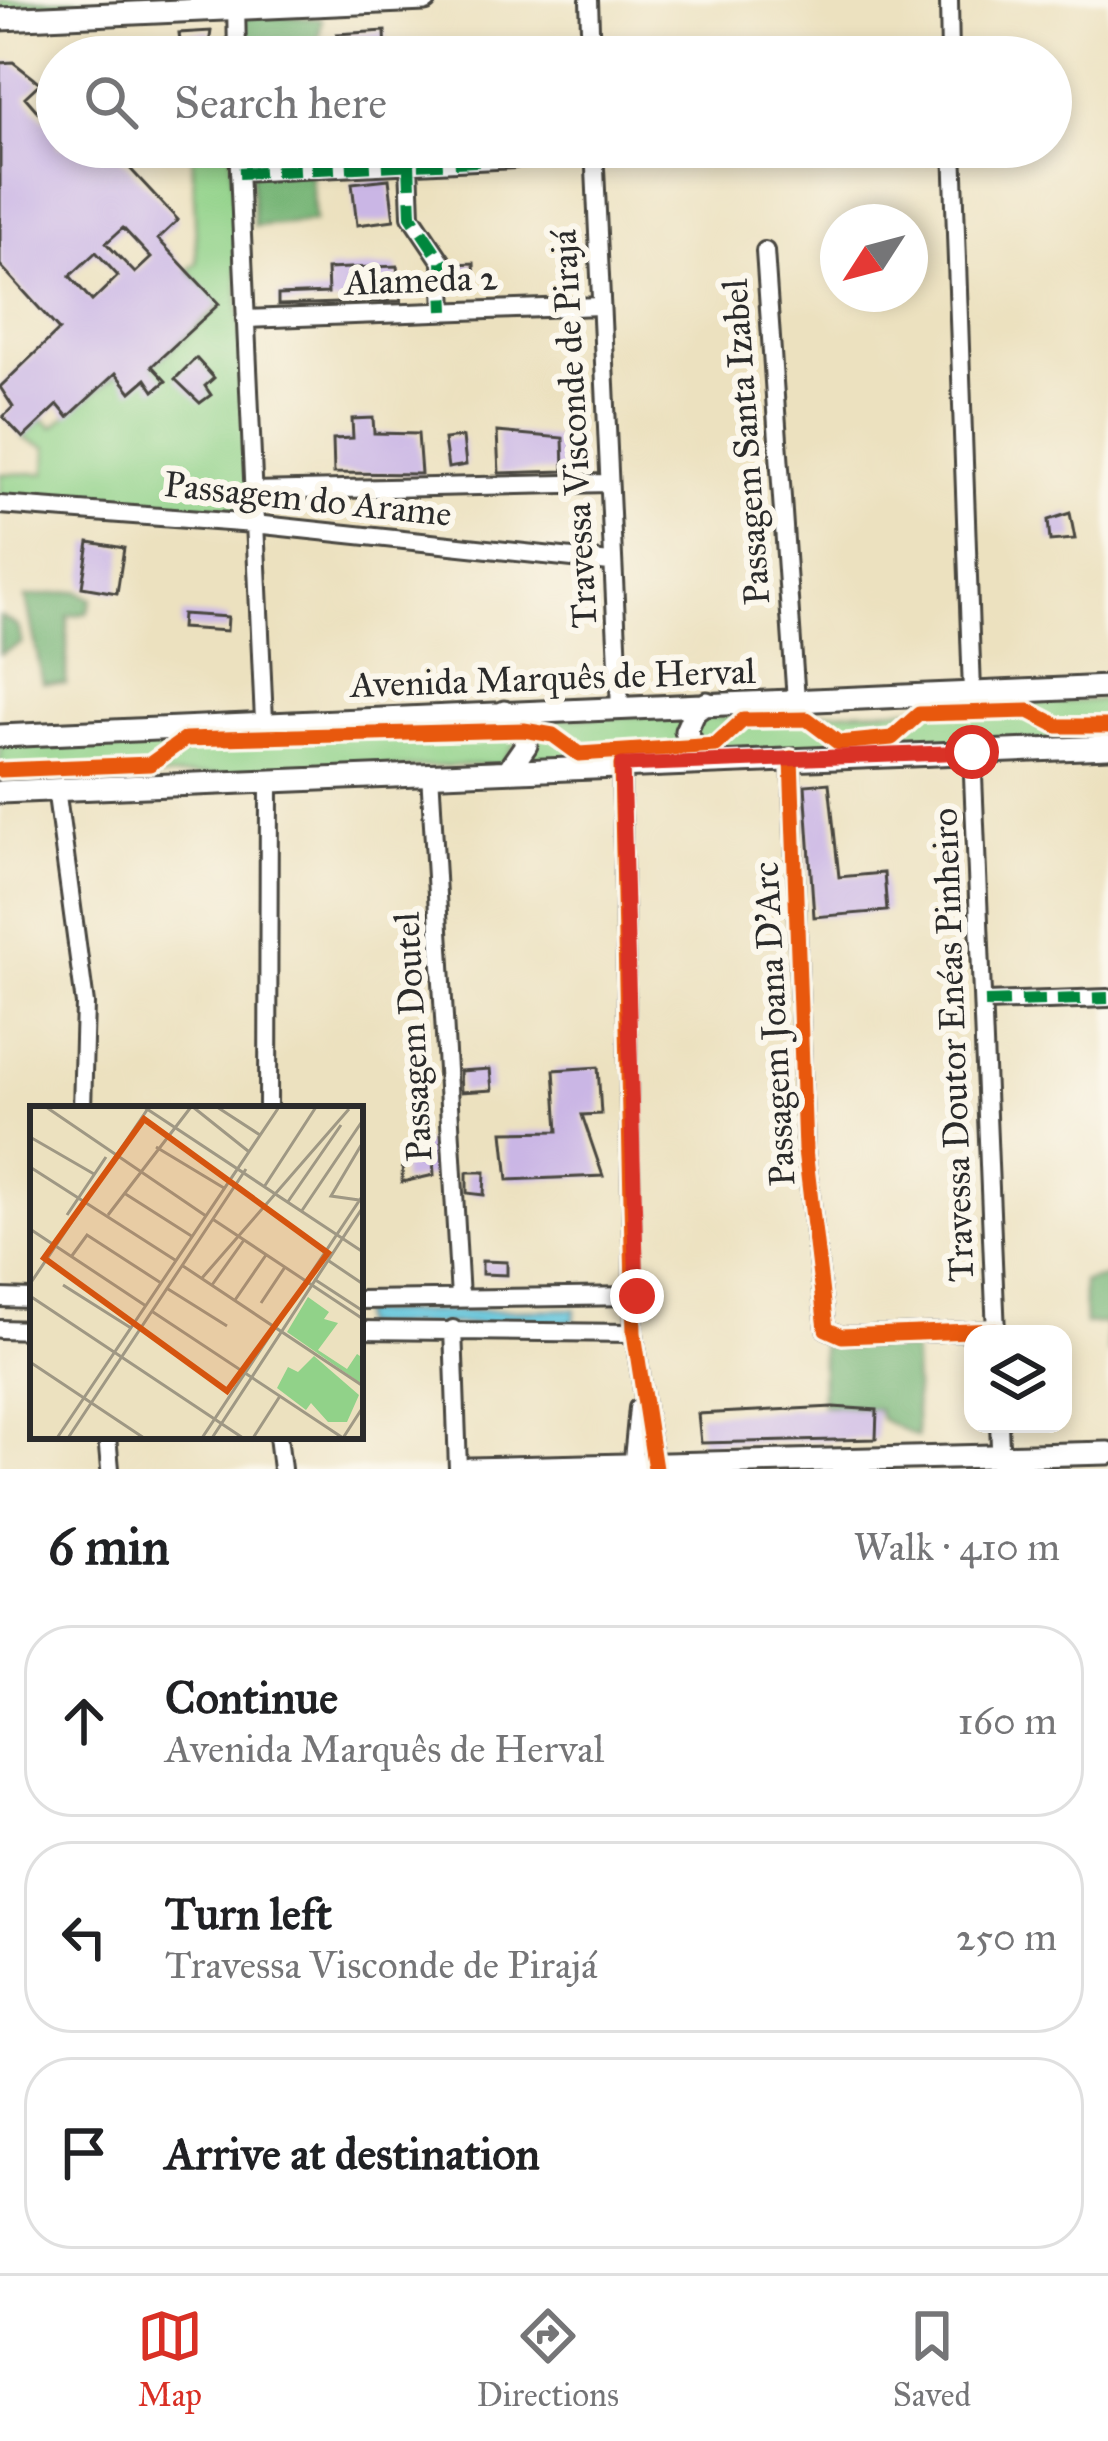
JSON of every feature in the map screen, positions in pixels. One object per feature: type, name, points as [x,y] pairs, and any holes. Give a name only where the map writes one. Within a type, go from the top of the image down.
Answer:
[{"type":"main road","points":[[0,19],[236,4],[425,0]]},
{"type":"main road","name":"Avenida Marquês de Herval","points":[[0,736],[1108,688]]},
{"type":"main road","points":[[701,760],[686,731],[695,711],[708,703]]},
{"type":"main road","points":[[504,712],[524,730],[522,758],[510,768]]},
{"type":"main road","points":[[0,792],[1108,747]]},
{"type":"main road","points":[[470,1469],[1001,1463],[1108,1453]]},
{"type":"street","points":[[589,0],[590,36]]},
{"type":"street","points":[[949,0],[950,36]]},
{"type":"street","points":[[236,4],[237,36]]},
{"type":"street","points":[[239,168],[264,722]]},
{"type":"street","points":[[239,173],[324,168]]},
{"type":"street","points":[[410,168],[411,216],[442,262],[444,310]]},
{"type":"street","name":"Travessa Visconde de Pirajá","points":[[595,168],[620,708]]},
{"type":"street","points":[[954,168],[972,692]]},
{"type":"street","name":"Passagem Santa Izabel","points":[[765,251],[796,701]]},
{"type":"street","name":"Alameda 2","points":[[244,319],[600,306]]},
{"type":"street","name":"Passagem do Arame","points":[[252,490],[609,483]]},
{"type":"street","name":"Passagem do Arame","points":[[0,505],[254,524],[610,562]]},
{"type":"street","name":"Travessa Doutor Enéas Pinheiro","points":[[972,752],[996,1325]]},
{"type":"street","name":"Passagem Joana D'Arc","points":[[791,758],[805,1150],[826,1329],[842,1336],[964,1333]]},
{"type":"street","points":[[622,765],[637,1296],[634,1333],[643,1465]]},
{"type":"street","name":"Passagem Doutel","points":[[430,772],[460,1298]]},
{"type":"street","points":[[268,778],[268,1106]]},
{"type":"street","points":[[56,788],[85,1004],[82,1106]]},
{"type":"street","points":[[985,1002],[1108,998]]},
{"type":"street","points":[[363,1300],[637,1296]]},
{"type":"street","points":[[0,1298],[30,1299]]},
{"type":"street","points":[[454,1328],[458,1469]]},
{"type":"street","points":[[0,1329],[30,1330]]},
{"type":"street","points":[[363,1330],[634,1333]]},
{"type":"street","points":[[999,1433],[1001,1463]]},
{"type":"street","points":[[107,1439],[110,1469]]},
{"type":"street","points":[[278,1439],[282,1469]]},
{"type":"green space","points":[[0,0],[212,1],[0,12]]},
{"type":"green space","points":[[244,13],[322,19],[319,36],[245,36]]},
{"type":"green space","points":[[193,168],[232,168],[250,520],[0,502],[0,474],[46,473],[47,447],[23,438],[43,419],[53,427],[138,357],[150,368],[219,308],[188,270],[197,263]]},
{"type":"green space","points":[[251,168],[310,168],[315,221],[254,226]]},
{"type":"green space","points":[[77,591],[92,599],[87,613],[68,616],[66,684],[43,683],[26,597]]},
{"type":"green space","points":[[0,616],[18,627],[22,643],[0,654]]},
{"type":"green space","points":[[1108,700],[1108,739],[710,755],[692,731],[700,718]]},
{"type":"green space","points":[[689,714],[694,758],[523,763],[526,719]]},
{"type":"green space","points":[[506,718],[521,736],[501,764],[0,783],[0,741]]},
{"type":"green space","points":[[1108,1276],[1108,1354],[1106,1323],[1085,1324],[1083,1282]]},
{"type":"green space","points":[[913,1339],[917,1437],[881,1419],[878,1409],[822,1405],[822,1342]]},
{"type":"water","points":[[575,1309],[574,1322],[363,1326],[363,1313]]},
{"type":"building","points":[[211,31],[210,36],[179,33]]},
{"type":"building","points":[[385,31],[385,36],[337,36]]},
{"type":"building","points":[[13,62],[36,80],[36,87],[25,97],[36,110],[36,168],[130,168],[178,220],[158,239],[219,304],[152,366],[166,381],[154,391],[146,379],[131,392],[116,373],[68,417],[58,405],[23,438],[3,417],[13,407],[0,387],[59,330],[0,265],[0,63]],"holes":[[[123,228],[151,258],[135,273],[106,243]],[[96,252],[118,276],[92,301],[70,276]]]},
{"type":"building","points":[[389,179],[394,220],[357,225],[352,183]]},
{"type":"building","points":[[474,263],[475,286],[458,287],[457,264]]},
{"type":"building","points":[[397,266],[401,301],[278,305],[278,295],[328,293],[327,269]]},
{"type":"building","points":[[196,358],[214,378],[205,386],[211,395],[200,403],[175,379]]},
{"type":"building","points":[[373,418],[374,433],[418,434],[421,474],[334,473],[333,439],[353,438],[352,419]]},
{"type":"building","points":[[497,432],[563,438],[564,471],[499,473]]},
{"type":"building","points":[[463,437],[466,465],[448,468],[444,439]]},
{"type":"building","points":[[1070,513],[1075,539],[1050,541],[1048,520]]},
{"type":"building","points":[[89,542],[124,548],[117,593],[82,587]]},
{"type":"building","points":[[182,614],[228,617],[227,631],[181,628]]},
{"type":"building","points":[[829,783],[839,877],[884,873],[887,911],[814,917],[805,785]]},
{"type":"building","points":[[598,1067],[601,1114],[582,1115],[603,1176],[508,1180],[503,1132],[558,1131],[554,1070]]},
{"type":"building","points":[[490,1069],[492,1090],[461,1092],[460,1071]]},
{"type":"building","points":[[432,1142],[434,1175],[402,1182],[403,1148]]},
{"type":"building","points":[[467,1172],[485,1172],[484,1195],[467,1193]]},
{"type":"building","points":[[482,1261],[507,1262],[507,1275],[482,1274]]},
{"type":"building","points":[[833,1407],[877,1410],[876,1439],[701,1443],[698,1414]]},
{"type":"marked path","points":[[239,173],[338,168]]},
{"type":"marked path","points":[[409,168],[411,216],[442,262],[444,311]]},
{"type":"marked path","points":[[985,1002],[1108,998]]},
{"type":"cycle path","points":[[0,770],[150,764],[185,739],[524,730],[553,735],[579,754],[716,745],[743,720],[807,719],[839,743],[892,738],[919,714],[1029,711],[1058,726],[1108,726]]},
{"type":"cycle path","points":[[791,758],[805,1150],[826,1329],[842,1336],[964,1331]]},
{"type":"cycle path","points":[[621,765],[634,1333],[655,1469]]},
{"type":"route","points":[[637,1296],[622,765],[972,752]]}]
